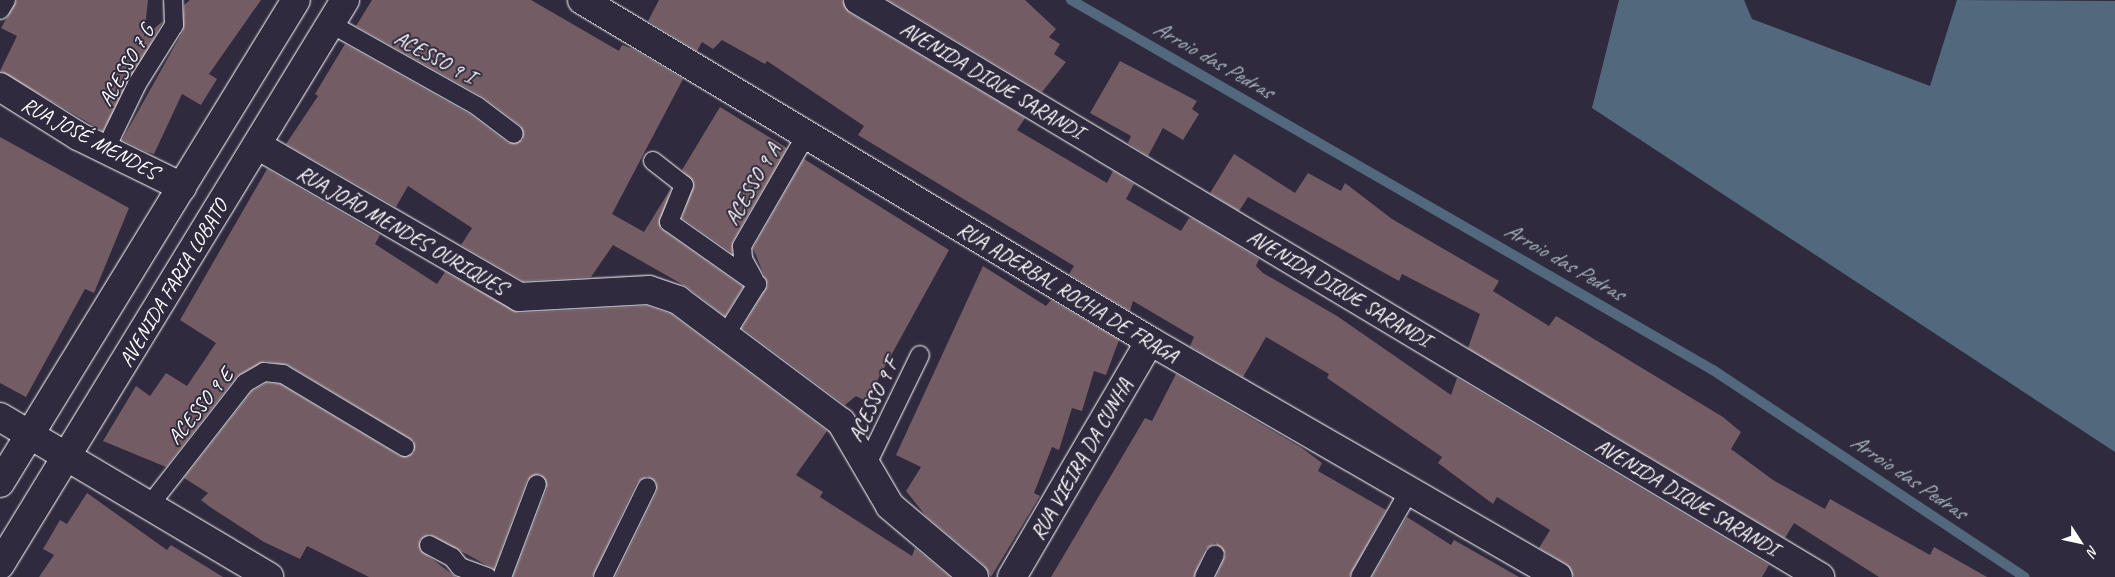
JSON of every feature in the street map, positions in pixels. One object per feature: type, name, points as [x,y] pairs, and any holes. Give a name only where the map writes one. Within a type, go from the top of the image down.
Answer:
[{"type":"street","name":"AVENIDA FARIA LOBATO","points":[[0,483],[296,0]]},
{"type":"street","name":"AVENIDA FARIA LOBATO","points":[[0,565],[346,0]]},
{"type":"street","name":"RUA ADERBAL ROCHA DE FRAGA","points":[[582,0],[1150,341],[1558,577]]},
{"type":"street","name":"AVENIDA DIQUE SARANDI","points":[[858,0],[1820,577]]},
{"type":"street","name":"RUA JOSÉ MENDES","points":[[0,88],[105,150],[182,187]]},
{"type":"street","name":"RUA JOÃO MENDES OURIQUES","points":[[257,145],[519,297],[649,290],[678,300],[724,337],[841,422],[890,506],[974,577]]},
{"type":"street","name":"RUA VIEIRA DA CUNHA","points":[[1012,577],[1150,341]]},
{"type":"street","points":[[0,417],[269,577]]},
{"type":"lane","points":[[0,10],[6,0]]},
{"type":"lane","name":"ACESSO 7 G","points":[[105,150],[137,84],[174,25],[173,0]]},
{"type":"lane","name":"ACESSO 9 I","points":[[331,24],[477,106],[514,134]]},
{"type":"lane","name":"ACESSO 9 A","points":[[757,284],[743,259],[742,246],[806,135]]},
{"type":"lane","points":[[653,161],[684,185],[669,222],[757,284],[724,337]]},
{"type":"lane","name":"ACESSO 9 F","points":[[867,464],[920,355]]},
{"type":"lane","name":"ACESSO 9 E","points":[[149,506],[245,383],[264,372],[283,374],[405,447]]},
{"type":"lane","points":[[502,577],[537,484]]},
{"type":"lane","points":[[603,577],[647,486]]},
{"type":"lane","points":[[1360,577],[1409,491]]},
{"type":"lane","points":[[429,545],[452,557],[460,567],[487,577]]},
{"type":"lane","points":[[1204,577],[1215,554]]},
{"type":"water","points":[[1619,0],[1744,0],[1752,19],[1930,86],[1957,0],[2115,1],[2115,452],[1592,108]]},
{"type":"building","points":[[17,0],[148,0],[144,37],[163,21],[103,131],[0,71],[17,36],[1,28]]},
{"type":"building","points":[[190,0],[261,0],[209,74],[217,79],[201,105],[182,94],[154,154],[122,140],[183,31],[184,5]]},
{"type":"building","points":[[372,0],[531,0],[619,51],[622,45],[633,49],[683,79],[612,214],[644,232],[671,188],[660,228],[743,287],[725,316],[687,287],[613,245],[591,277],[523,281],[461,245],[472,228],[408,186],[396,207],[286,144],[318,96],[315,94],[345,44],[471,115],[508,143],[523,140],[521,126],[483,97],[356,26]]},
{"type":"building","points":[[659,0],[842,0],[850,13],[1025,118],[1017,130],[1107,183],[1113,171],[1134,184],[1126,199],[1181,231],[1189,218],[1193,219],[1259,259],[1256,266],[1263,273],[1337,316],[1451,395],[1457,378],[1769,565],[1762,577],[1574,577],[1566,564],[1539,548],[1550,530],[1497,497],[1493,504],[1438,463],[1442,457],[1327,378],[1329,374],[1266,337],[1243,377],[1190,346],[1194,337],[1133,301],[1130,311],[1069,274],[1074,266],[858,135],[864,126],[767,61],[765,64],[722,40],[713,49],[702,42],[697,51],[648,21]]},
{"type":"building","points":[[888,0],[1025,0],[1056,29],[1049,37],[1060,44],[1054,54],[1066,62],[1042,92]]},
{"type":"building","points":[[1120,61],[1197,101],[1192,109],[1199,114],[1183,140],[1163,128],[1148,156],[1128,143],[1131,136],[1090,113]]},
{"type":"building","points":[[720,107],[787,148],[733,241],[732,253],[682,218],[694,183],[682,170]]},
{"type":"building","points":[[0,137],[129,208],[94,293],[85,289],[26,397],[0,383]]},
{"type":"building","points":[[1234,154],[1295,193],[1308,173],[1341,191],[1345,183],[1392,219],[1499,281],[1493,291],[1549,326],[1556,316],[1723,417],[1741,432],[1731,449],[1773,480],[1825,509],[1830,499],[1930,555],[1934,547],[1987,577],[1879,577],[1794,523],[1785,538],[1468,348],[1480,314],[1402,274],[1399,281],[1248,197],[1239,211],[1210,193]]},
{"type":"building","points":[[804,159],[949,250],[866,401],[856,396],[845,405],[742,328],[768,285],[753,248]]},
{"type":"building","points":[[267,169],[380,235],[375,244],[437,284],[445,272],[519,313],[647,306],[671,314],[827,431],[796,475],[823,492],[820,497],[912,556],[915,548],[950,577],[615,577],[657,491],[656,482],[647,476],[637,482],[592,577],[513,577],[547,488],[540,474],[527,480],[494,569],[429,534],[420,540],[420,550],[456,577],[369,577],[307,546],[300,559],[264,542],[201,500],[208,493],[184,478],[252,391],[266,383],[280,384],[400,456],[414,453],[414,441],[288,365],[265,361],[237,376],[166,467],[103,441],[136,386],[150,396],[166,373],[187,386],[216,343],[180,320]]},
{"type":"building","points":[[983,266],[1046,306],[1051,300],[1119,340],[1106,375],[1094,371],[1082,411],[1072,408],[1059,450],[1052,447],[1034,493],[1040,496],[991,577],[984,565],[926,516],[906,491],[921,467],[896,455]]},
{"type":"building","points":[[1176,374],[1302,448],[1322,463],[1318,471],[1386,510],[1349,577],[1216,577],[1226,554],[1215,543],[1205,549],[1194,577],[1051,577],[1145,418],[1152,421]]},
{"type":"building","points":[[87,493],[167,550],[171,545],[223,577],[39,577],[54,555],[43,549],[60,520],[67,524]]},
{"type":"building","points":[[1407,517],[1451,545],[1454,540],[1519,577],[1372,577]]},
{"type":"waterway","name":"Arroio das Pedras","points":[[1071,0],[1713,370],[2025,577]]}]
